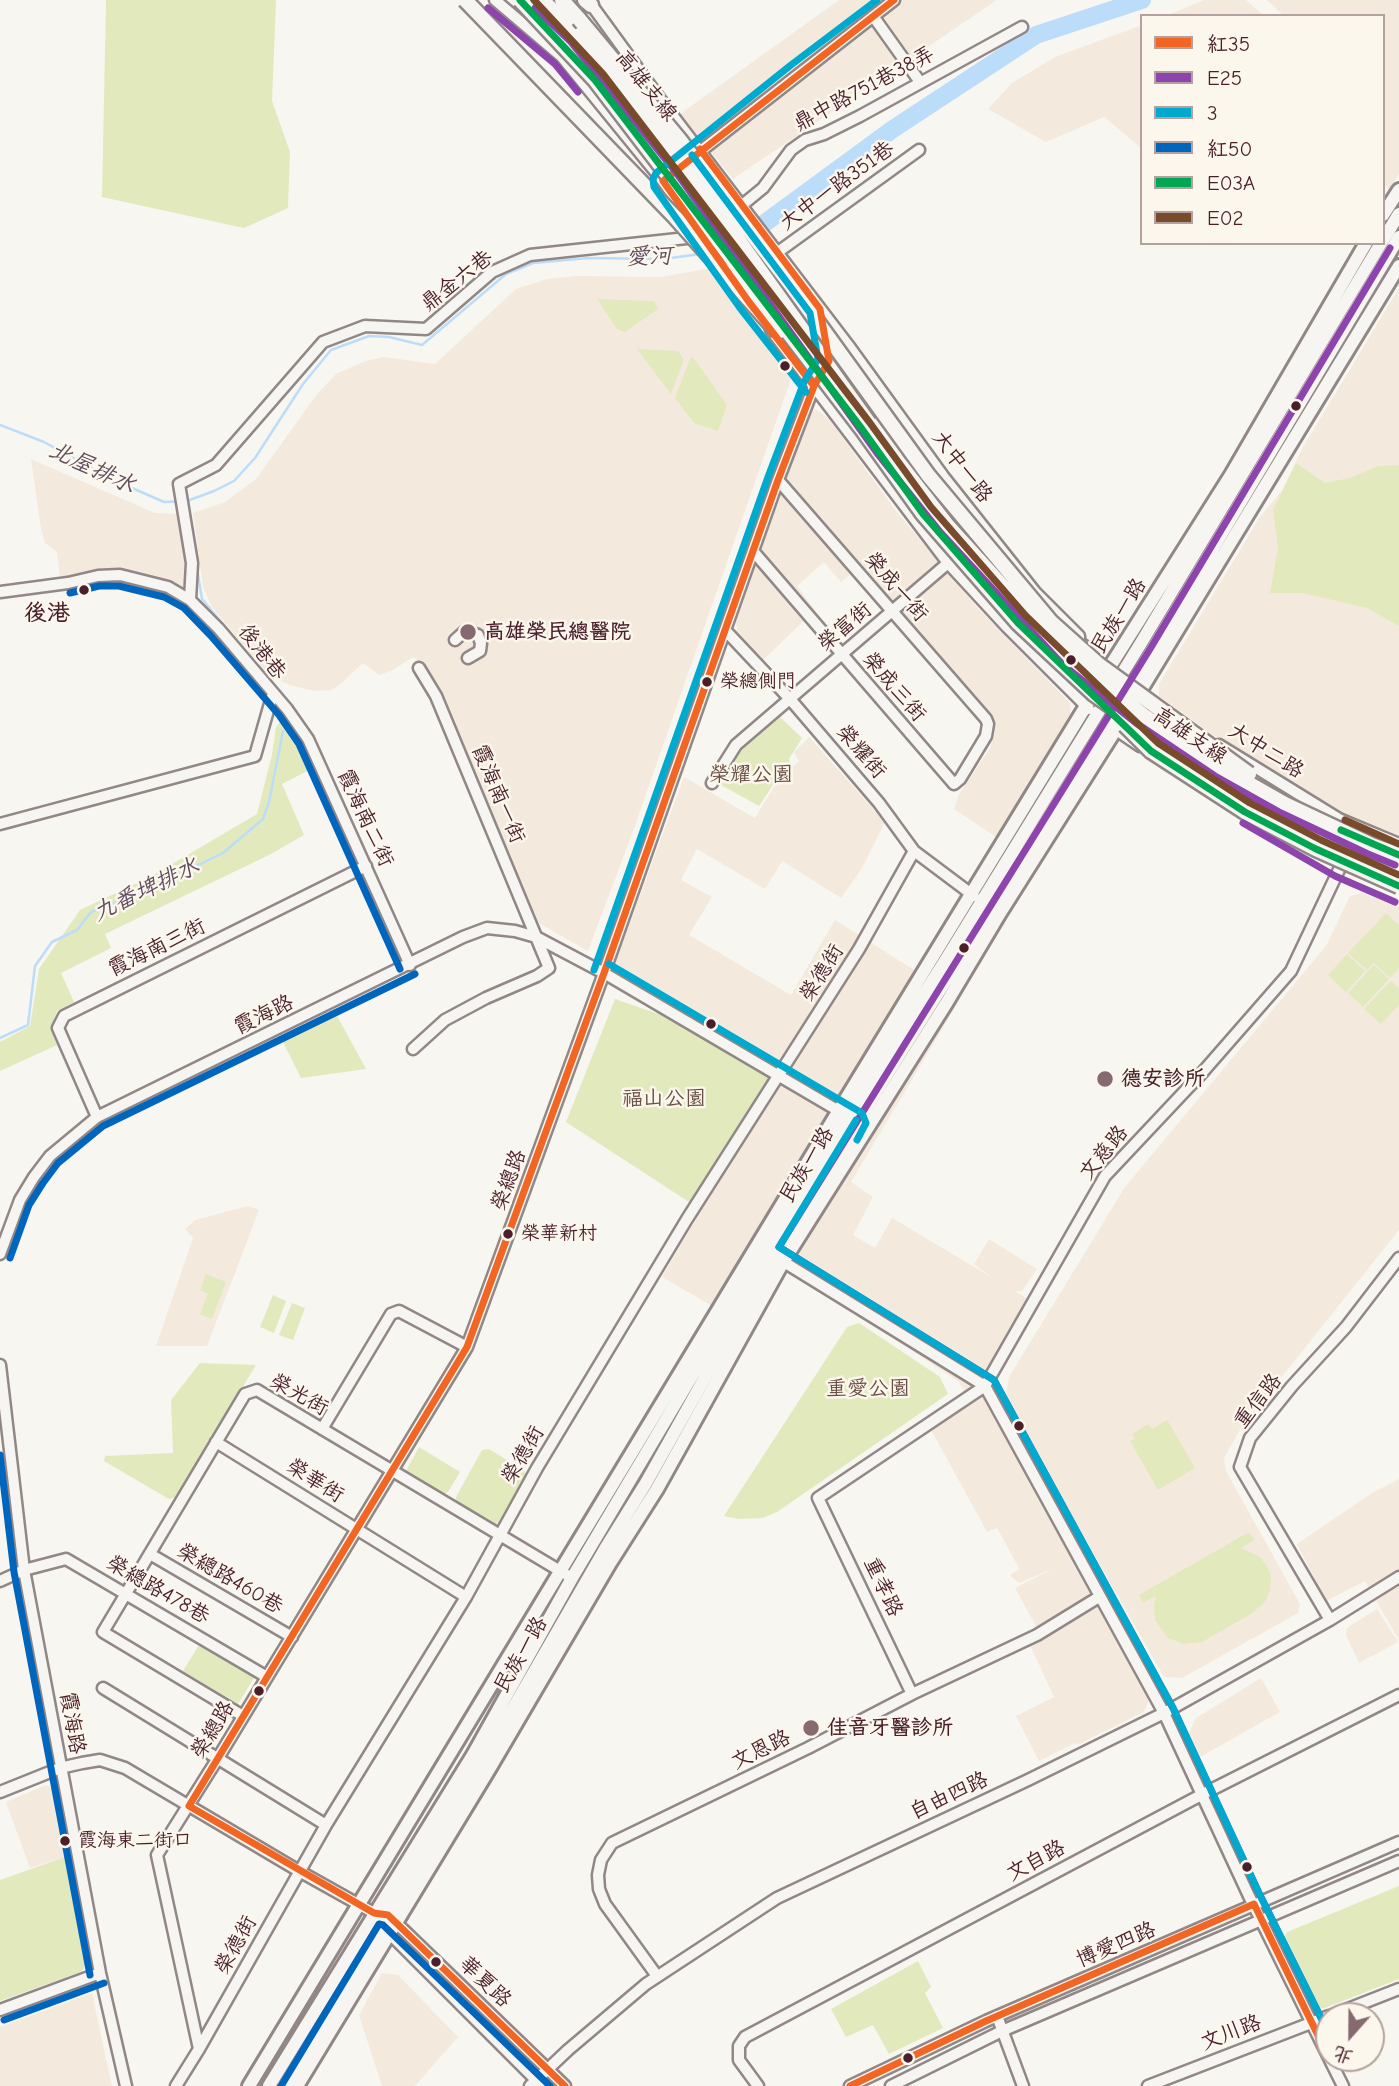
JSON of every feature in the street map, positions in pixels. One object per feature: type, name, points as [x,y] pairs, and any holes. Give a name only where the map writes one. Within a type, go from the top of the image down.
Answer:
[{"type":"highway","points":[[465,0],[675,217],[862,429]]},
{"type":"highway","points":[[520,0],[562,32],[614,91],[672,165]]},
{"type":"highway","name":"高雄支線","points":[[520,0],[595,80],[923,513],[1018,623],[1090,700],[1248,798],[1306,829],[1399,869]]},
{"type":"highway","name":"高雄支線","points":[[542,0],[579,35],[683,165],[728,233],[911,480],[948,526],[1070,657],[1143,715],[1220,767],[1286,804],[1399,855]]},
{"type":"highway","points":[[555,0],[579,35]]},
{"type":"highway","points":[[562,0],[687,149],[790,284],[928,475],[1051,622],[1099,665],[1258,780],[1286,804]]},
{"type":"highway","points":[[728,233],[758,253],[939,501],[1036,603],[1083,645]]},
{"type":"highway","points":[[1090,700],[1151,751],[1245,812],[1316,849],[1399,886]]},
{"type":"main road","points":[[1385,212],[1399,190]]},
{"type":"main road","name":"民族一路","points":[[1133,682],[1392,239],[1399,214]]},
{"type":"main road","name":"民族一路","points":[[249,2086],[560,1571],[770,1254],[986,905],[1090,700],[1111,665],[1342,296],[1392,239]]},
{"type":"main road","name":"民族一路","points":[[1133,682],[1342,296],[1365,245]]},
{"type":"main road","name":"民族一路","points":[[269,2086],[473,1755],[572,1578],[852,1118],[986,905],[1133,682],[1399,266]]},
{"type":"main road","name":"民族一路","points":[[298,2086],[475,1774],[646,1483],[770,1254]]},
{"type":"main road","name":"民族一路","points":[[284,2086],[389,1925]]},
{"type":"street","points":[[495,0],[562,57],[663,181],[749,302],[948,563],[1007,627],[1048,667],[1090,700],[1106,723],[1191,781],[1294,839],[1399,892]]},
{"type":"street","points":[[663,181],[672,165],[700,149],[894,0]]},
{"type":"street","name":"大中一路","points":[[588,2],[821,309],[943,476],[1035,592],[1079,636],[1083,645]]},
{"type":"street","points":[[873,16],[920,82]]},
{"type":"street","name":"鼎中路751巷38弄","points":[[741,206],[763,188],[791,150],[805,139],[824,134],[848,122],[1022,27]]},
{"type":"street","name":"大中一路351巷","points":[[778,252],[919,150]]},
{"type":"street","name":"大中一路","points":[[672,165],[728,233],[736,251],[769,300],[822,372]]},
{"type":"street","name":"鼎金六巷","points":[[190,600],[192,563],[179,484],[216,465],[323,342],[365,327],[426,329],[492,272],[530,255],[703,237]]},
{"type":"street","points":[[749,302],[769,300]]},
{"type":"street","name":"大中一路","points":[[769,300],[829,361],[936,503],[1019,596],[1068,642],[1083,645],[1133,682]]},
{"type":"street","name":"大中一路","points":[[821,309],[829,361]]},
{"type":"street","name":"榮總路","points":[[199,2049],[157,1854],[467,1347],[604,973],[778,480],[814,386],[829,361]]},
{"type":"street","name":"榮成一街","points":[[778,480],[986,719],[988,724],[984,741],[968,768],[954,784]]},
{"type":"street","name":"榮成三街","points":[[753,551],[954,784]]},
{"type":"street","name":"榮富街","points":[[712,783],[736,745],[948,563]]},
{"type":"street","name":"後港巷","points":[[0,592],[120,575],[168,587],[190,600],[219,629],[273,693],[255,756],[0,824]]},
{"type":"street","name":"榮耀街","points":[[725,630],[790,699],[879,803],[914,851],[986,905]]},
{"type":"street","points":[[455,640],[465,631],[478,635],[480,651],[468,658]]},
{"type":"street","points":[[1048,667],[1074,675],[1086,662],[1083,645]]},
{"type":"street","name":"霞海南一街","points":[[413,1049],[446,1020],[549,968],[436,696],[419,668]]},
{"type":"street","name":"大中二路","points":[[1133,682],[1243,760],[1339,819],[1399,844]]},
{"type":"street","name":"霞海南二街","points":[[273,693],[308,739],[410,965]]},
{"type":"street","name":"文慈路","points":[[818,1498],[985,1386],[1105,1176],[1201,1074],[1290,971],[1359,827]]},
{"type":"street","name":"榮德街","points":[[176,2086],[326,1825],[466,1597],[537,1468],[687,1219],[859,949],[914,851]]},
{"type":"street","points":[[1343,862],[1399,877]]},
{"type":"street","name":"霞海南三街","points":[[97,1117],[58,1028],[59,1021],[64,1016],[366,866]]},
{"type":"street","name":"霞海路","points":[[0,1254],[20,1200],[34,1177],[50,1156],[97,1117],[463,937],[487,928],[515,930],[536,937],[604,973],[852,1118]]},
{"type":"street","points":[[770,1254],[985,1386],[1164,1713],[1315,2029]]},
{"type":"street","name":"重信路","points":[[1330,1620],[1240,1467],[1250,1438],[1346,1327],[1399,1258]]},
{"type":"street","points":[[322,1429],[391,1314],[399,1311],[467,1347]]},
{"type":"street","name":"霞海路","points":[[0,1365],[24,1570],[100,1973],[125,2086]]},
{"type":"street","name":"榮光街","points":[[243,1716],[103,1632],[245,1394],[257,1390],[572,1578]]},
{"type":"street","name":"榮華街","points":[[216,1442],[466,1597]]},
{"type":"street","name":"重孝路","points":[[818,1498],[912,1694]]},
{"type":"street","name":"榮總路460巷","points":[[150,1554],[292,1637]]},
{"type":"street","name":"榮總路478巷","points":[[0,1581],[24,1570],[66,1559],[267,1677]]},
{"type":"street","name":"自由四路","points":[[536,2084],[548,2069],[603,2019],[657,1976],[777,1898],[1164,1713],[1330,1620],[1399,1577]]},
{"type":"street","name":"文恩路","points":[[657,1976],[605,1904],[599,1889],[601,1860],[612,1843],[1037,1635],[1099,1597]]},
{"type":"street","points":[[103,1688],[326,1825]]},
{"type":"street","name":"文自路","points":[[758,2086],[738,2060],[739,2046],[745,2037],[1203,1794],[1399,1695]]},
{"type":"street","points":[[0,1792],[61,1768],[100,1760],[111,1762],[360,1904],[389,1925]]},
{"type":"street","name":"博愛四路","points":[[850,2086],[868,2082],[997,2016],[1399,1842]]},
{"type":"street","name":"博愛四路","points":[[891,2086],[1002,2031],[1399,1861]]},
{"type":"street","name":"華夏路","points":[[389,1925],[565,2086]]},
{"type":"street","name":"華夏路","points":[[389,1925],[536,2084]]},
{"type":"street","points":[[0,2010],[100,1973]]},
{"type":"street","name":"文川路","points":[[1365,2002],[1399,1989]]},
{"type":"street","points":[[997,2016],[1023,2086]]},
{"type":"street","name":"文川路","points":[[1148,2086],[1315,2022]]},
{"type":"shaded area","points":[[839,0],[997,0],[733,179],[680,114]]},
{"type":"shaded area","points":[[1204,0],[1246,0],[1262,14],[1171,14]]},
{"type":"shaded area","points":[[1267,0],[1399,0],[1399,174],[1389,191],[1385,183],[1385,14],[1282,14]]},
{"type":"shaded area","points":[[1140,26],[1140,147],[1104,117],[1046,142],[988,109],[1012,83],[1055,57]]},
{"type":"shaded area","name":"高雄榮民總醫院","points":[[711,268],[791,379],[632,834],[588,951],[537,922],[446,703],[435,680],[424,666],[413,657],[393,670],[379,675],[363,663],[331,690],[314,691],[269,676],[212,607],[203,587],[193,513],[225,502],[256,479],[317,394],[336,374],[365,361],[384,357],[435,364],[516,289],[547,279],[575,276],[661,277]]},
{"type":"shaded area","points":[[1399,288],[1399,837],[1324,804],[1256,766],[1159,696],[1159,684],[1260,517],[1283,489],[1303,447]]},
{"type":"shaded area","points":[[817,410],[829,419],[896,511],[975,605],[1070,703],[1071,722],[999,839],[954,809],[958,796],[990,748],[995,733],[994,721],[858,568],[841,582],[824,562],[797,586],[815,610],[761,662],[738,636],[736,622],[809,412]]},
{"type":"shaded area","points":[[31,459],[155,513],[180,514],[187,565],[186,592],[160,578],[123,571],[60,577],[57,552],[45,543],[41,529]]},
{"type":"shaded area","points":[[809,737],[885,822],[862,868],[841,898],[782,861],[765,889],[697,849],[681,880],[712,897],[689,935],[791,995],[835,920],[960,999],[851,1182],[873,1197],[853,1235],[875,1248],[892,1218],[993,1278],[974,1264],[989,1239],[1037,1269],[1022,1291],[1015,1291],[1029,1300],[983,1377],[1149,1700],[1144,1712],[1039,1761],[1016,1716],[1054,1697],[1030,1645],[1042,1637],[1015,1588],[1054,1568],[1019,1583],[1010,1575],[1020,1570],[997,1528],[987,1532],[930,1428],[969,1401],[959,1382],[842,1304],[767,1259],[733,1318],[662,1277],[783,1073],[618,975],[616,960],[684,777],[755,818],[779,779],[799,761],[794,752]]},
{"type":"shaded area","points":[[1362,893],[1399,906],[1399,1230],[1241,1428],[1224,1458],[1226,1471],[1300,1604],[1298,1613],[1182,1678],[1164,1677],[1006,1396],[1009,1377],[1125,1187],[1326,946],[1350,896]]},
{"type":"shaded area","points":[[248,1206],[259,1210],[207,1346],[156,1346],[193,1238],[185,1229],[195,1220]]},
{"type":"shaded area","points":[[1399,1479],[1399,1640],[1365,1581],[1326,1601],[1297,1544],[1372,1493]]},
{"type":"shaded area","points":[[1377,1609],[1398,1642],[1359,1663],[1346,1635],[1347,1628]]},
{"type":"shaded area","points":[[1261,1678],[1280,1712],[1200,1757],[1188,1735],[1196,1718]]},
{"type":"shaded area","points":[[46,1785],[57,1791],[68,1856],[30,1868],[6,1802]]},
{"type":"shaded area","points":[[382,1973],[398,1975],[458,2037],[415,2086],[382,2086],[359,2015]]},
{"type":"shaded area","points":[[92,1993],[112,2086],[0,2086],[0,2027]]},
{"type":"green space","points":[[106,0],[276,0],[272,101],[290,152],[288,208],[244,228],[102,197]]},
{"type":"green space","points":[[597,299],[654,301],[658,309],[625,332],[617,329]]},
{"type":"green space","points":[[637,349],[678,351],[684,360],[671,394]]},
{"type":"green space","points":[[693,357],[727,405],[718,431],[694,423],[675,398]]},
{"type":"green space","points":[[1296,463],[1325,483],[1350,478],[1378,466],[1399,465],[1399,626],[1367,608],[1302,593],[1270,593],[1278,548],[1273,510]]},
{"type":"green space","name":"榮耀公園","points":[[780,717],[802,738],[789,759],[791,765],[775,782],[759,806],[721,785],[732,759]]},
{"type":"green space","points":[[281,721],[293,732],[313,768],[282,784],[304,835],[269,855],[105,934],[111,948],[61,973],[74,1002],[57,1011],[51,1028],[57,1045],[0,1071],[0,1042],[30,1026],[39,969],[80,910],[150,877],[257,814],[276,727]]},
{"type":"green space","points":[[1386,913],[1399,925],[1399,968],[1390,978],[1374,963],[1367,970],[1348,953]]},
{"type":"green space","points":[[1347,954],[1365,971],[1346,992],[1328,975]]},
{"type":"green space","points":[[1374,965],[1389,979],[1363,1007],[1348,993]]},
{"type":"green space","points":[[1391,981],[1399,988],[1399,1005],[1381,1024],[1364,1009]]},
{"type":"green space","name":"福山公園","points":[[615,999],[667,1017],[773,1076],[689,1202],[566,1122]]},
{"type":"green space","points":[[335,1012],[366,1069],[301,1078],[281,1038]]},
{"type":"green space","points":[[206,1274],[226,1282],[212,1319],[200,1314],[208,1294],[200,1290]]},
{"type":"green space","points":[[273,1295],[286,1301],[274,1333],[260,1327]]},
{"type":"green space","points":[[292,1303],[305,1308],[293,1340],[279,1335]]},
{"type":"green space","name":"重愛公園","points":[[859,1323],[940,1377],[948,1394],[777,1512],[763,1518],[738,1519],[724,1516],[847,1327]]},
{"type":"green space","points":[[200,1363],[256,1365],[176,1497],[169,1499],[104,1461],[105,1456],[173,1453],[171,1400]]},
{"type":"green space","points":[[1167,1420],[1195,1468],[1158,1490],[1130,1441],[1135,1439],[1132,1434],[1148,1424],[1152,1429]]},
{"type":"green space","points":[[419,1447],[460,1472],[448,1492],[441,1496],[406,1474]]},
{"type":"green space","points":[[489,1449],[525,1471],[527,1479],[502,1522],[493,1525],[456,1504],[456,1497],[482,1450]]},
{"type":"green space","points":[[1249,1532],[1254,1540],[1241,1548],[1260,1557],[1271,1576],[1270,1590],[1265,1602],[1251,1614],[1202,1642],[1184,1644],[1168,1638],[1155,1620],[1156,1596],[1143,1603],[1139,1595]]},
{"type":"green space","points":[[202,1640],[257,1673],[238,1704],[183,1671]]},
{"type":"green space","points":[[68,1856],[85,1966],[81,1972],[0,2001],[0,1880]]},
{"type":"green space","points":[[1399,1886],[1399,1979],[1340,2002],[1315,2002],[1315,2006],[1311,2004],[1282,1942],[1287,1932]]},
{"type":"green space","points":[[918,1961],[931,1987],[925,1993],[943,2028],[889,2054],[873,2025],[846,2037],[831,2009]]},
{"type":"waterway","name":"愛河","points":[[743,239],[893,129],[1036,35],[1142,0]]},
{"type":"waterway","name":"愛河","points":[[0,425],[44,442],[116,481],[164,502],[187,501],[234,481],[255,458],[303,384],[331,350],[369,336],[389,337],[422,345],[506,274],[533,263],[589,258],[664,259],[700,254]]},
{"type":"waterway","name":"九番埤排水","points":[[196,563],[202,599],[267,677]]},
{"type":"waterway","name":"九番埤排水","points":[[0,1038],[28,1025],[35,966],[52,942],[77,930],[91,912],[143,892],[223,853],[263,819],[283,731]]},
{"type":"transit line","name":"E03A","points":[[520,0],[595,80],[862,429],[923,514],[1018,623],[1151,751],[1245,812],[1316,849],[1399,886]]},
{"type":"transit line","name":"E02","points":[[534,0],[603,74],[931,507],[1026,616],[1158,743],[1250,803],[1321,840],[1399,875]]},
{"type":"transit line","name":"3","points":[[806,392],[740,308],[654,187],[653,179],[656,173],[791,65],[877,0]]},
{"type":"transit line","name":"紅35","points":[[814,386],[749,302],[663,181],[894,0]]},
{"type":"transit line","name":"E25","points":[[488,8],[555,64],[578,92]]},
{"type":"transit line","name":"E25","points":[[535,8],[571,42],[675,171],[877,453],[940,532],[1062,664],[1136,723],[1215,776],[1281,813],[1395,865]]},
{"type":"transit line","name":"紅35","points":[[189,1806],[467,1347],[604,973],[778,480],[814,386],[829,361],[820,309],[700,149]]},
{"type":"transit line","name":"3","points":[[594,970],[768,477],[804,382],[818,359],[810,313],[692,155]]},
{"type":"transit line","name":"E25","points":[[1315,2006],[1173,1708],[994,1380],[779,1247],[1150,649],[1390,248]]},
{"type":"transit line","name":"紅50","points":[[70,593],[99,586],[119,586],[164,597],[184,608],[211,636],[279,715],[299,744],[400,969]]},
{"type":"transit line","name":"E02","points":[[1345,820],[1399,844]]},
{"type":"transit line","name":"E25","points":[[1243,823],[1335,876],[1395,902]]},
{"type":"transit line","name":"E03A","points":[[1341,830],[1399,855]]},
{"type":"transit line","name":"3","points":[[609,964],[862,1113],[866,1123],[857,1140]]},
{"type":"transit line","name":"紅50","points":[[10,1258],[29,1205],[43,1183],[58,1163],[103,1126],[415,974]]},
{"type":"transit line","name":"3","points":[[856,1120],[779,1247],[994,1380],[1173,1708],[1315,2006]]},
{"type":"transit line","name":"紅50","points":[[0,1455],[14,1572],[90,1975]]},
{"type":"transit line","name":"紅35","points":[[189,1806],[374,1913],[388,1915],[565,2086]]},
{"type":"transit line","name":"紅35","points":[[850,2086],[986,2021],[1254,1904],[1315,2029]]},
{"type":"transit line","name":"紅50","points":[[281,2086],[379,1924],[550,2086]]},
{"type":"transit line","name":"紅50","points":[[4,2020],[104,1983]]},
{"type":"place","name":"高雄榮民總醫院","points":[[468,632]]},
{"type":"place","name":"榮總側門","points":[[707,682]]},
{"type":"place","name":"德安診所","points":[[1105,1079]]},
{"type":"place","name":"榮華新村","points":[[508,1234]]},
{"type":"place","name":"佳音牙醫診所","points":[[811,1728]]},
{"type":"place","name":"霞海東二街口","points":[[65,1841]]},
{"type":"district","name":"後港","points":[[47,613]]},
{"type":"water label","name":"北屋排水","points":[[92,468]]}]
